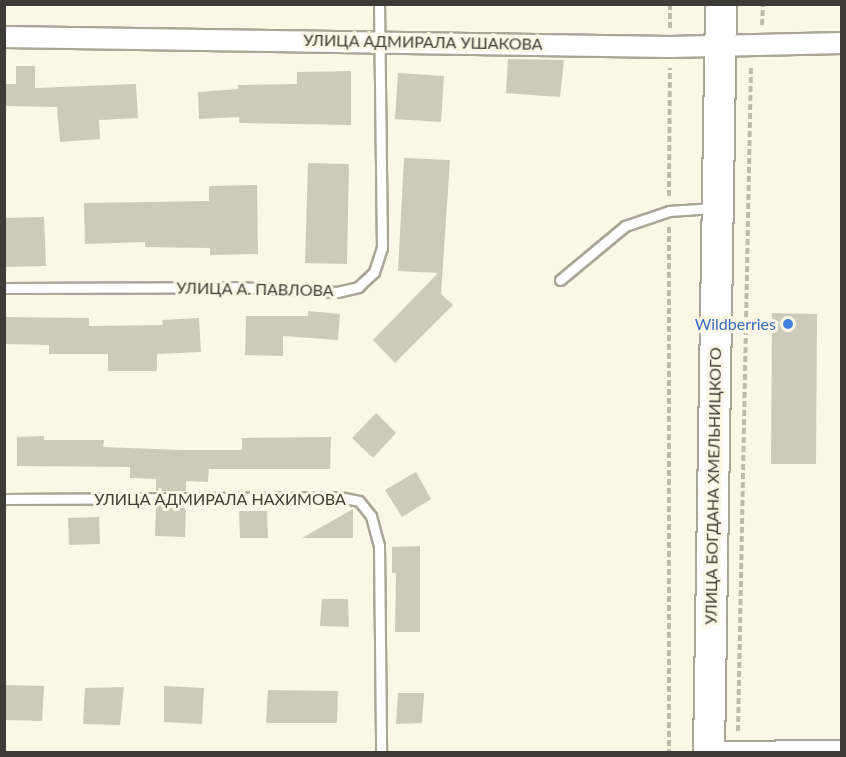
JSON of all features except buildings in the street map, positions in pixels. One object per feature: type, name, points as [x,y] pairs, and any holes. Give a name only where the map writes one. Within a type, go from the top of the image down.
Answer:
[{"type":"main road","name":"УЛИЦА БОГДАНА ХМЕЛЬНИЦКОГО","points":[[707,752],[721,4]]},
{"type":"street","name":"УЛИЦА АДМИРАЛА УШАКОВА","points":[[4,37],[721,46],[842,43]]},
{"type":"street","points":[[707,752],[842,751]]},
{"type":"lane","name":"УЛИЦА А. ПАВЛОВА","points":[[4,288],[235,287],[337,292],[358,286],[374,272],[382,248],[379,4]]},
{"type":"lane","points":[[560,279],[625,226],[669,211],[718,208]]},
{"type":"lane","name":"УЛИЦА АДМИРАЛА НАХИМОВА","points":[[4,499],[339,497],[359,501],[371,516],[379,545],[381,753]]},
{"type":"path","points":[[670,4],[670,39]]},
{"type":"path","points":[[762,28],[763,4]]},
{"type":"path","points":[[669,753],[670,55]]},
{"type":"path","points":[[737,739],[751,62]]},
{"type":"place","name":"Wildberries","points":[[788,324]]}]
